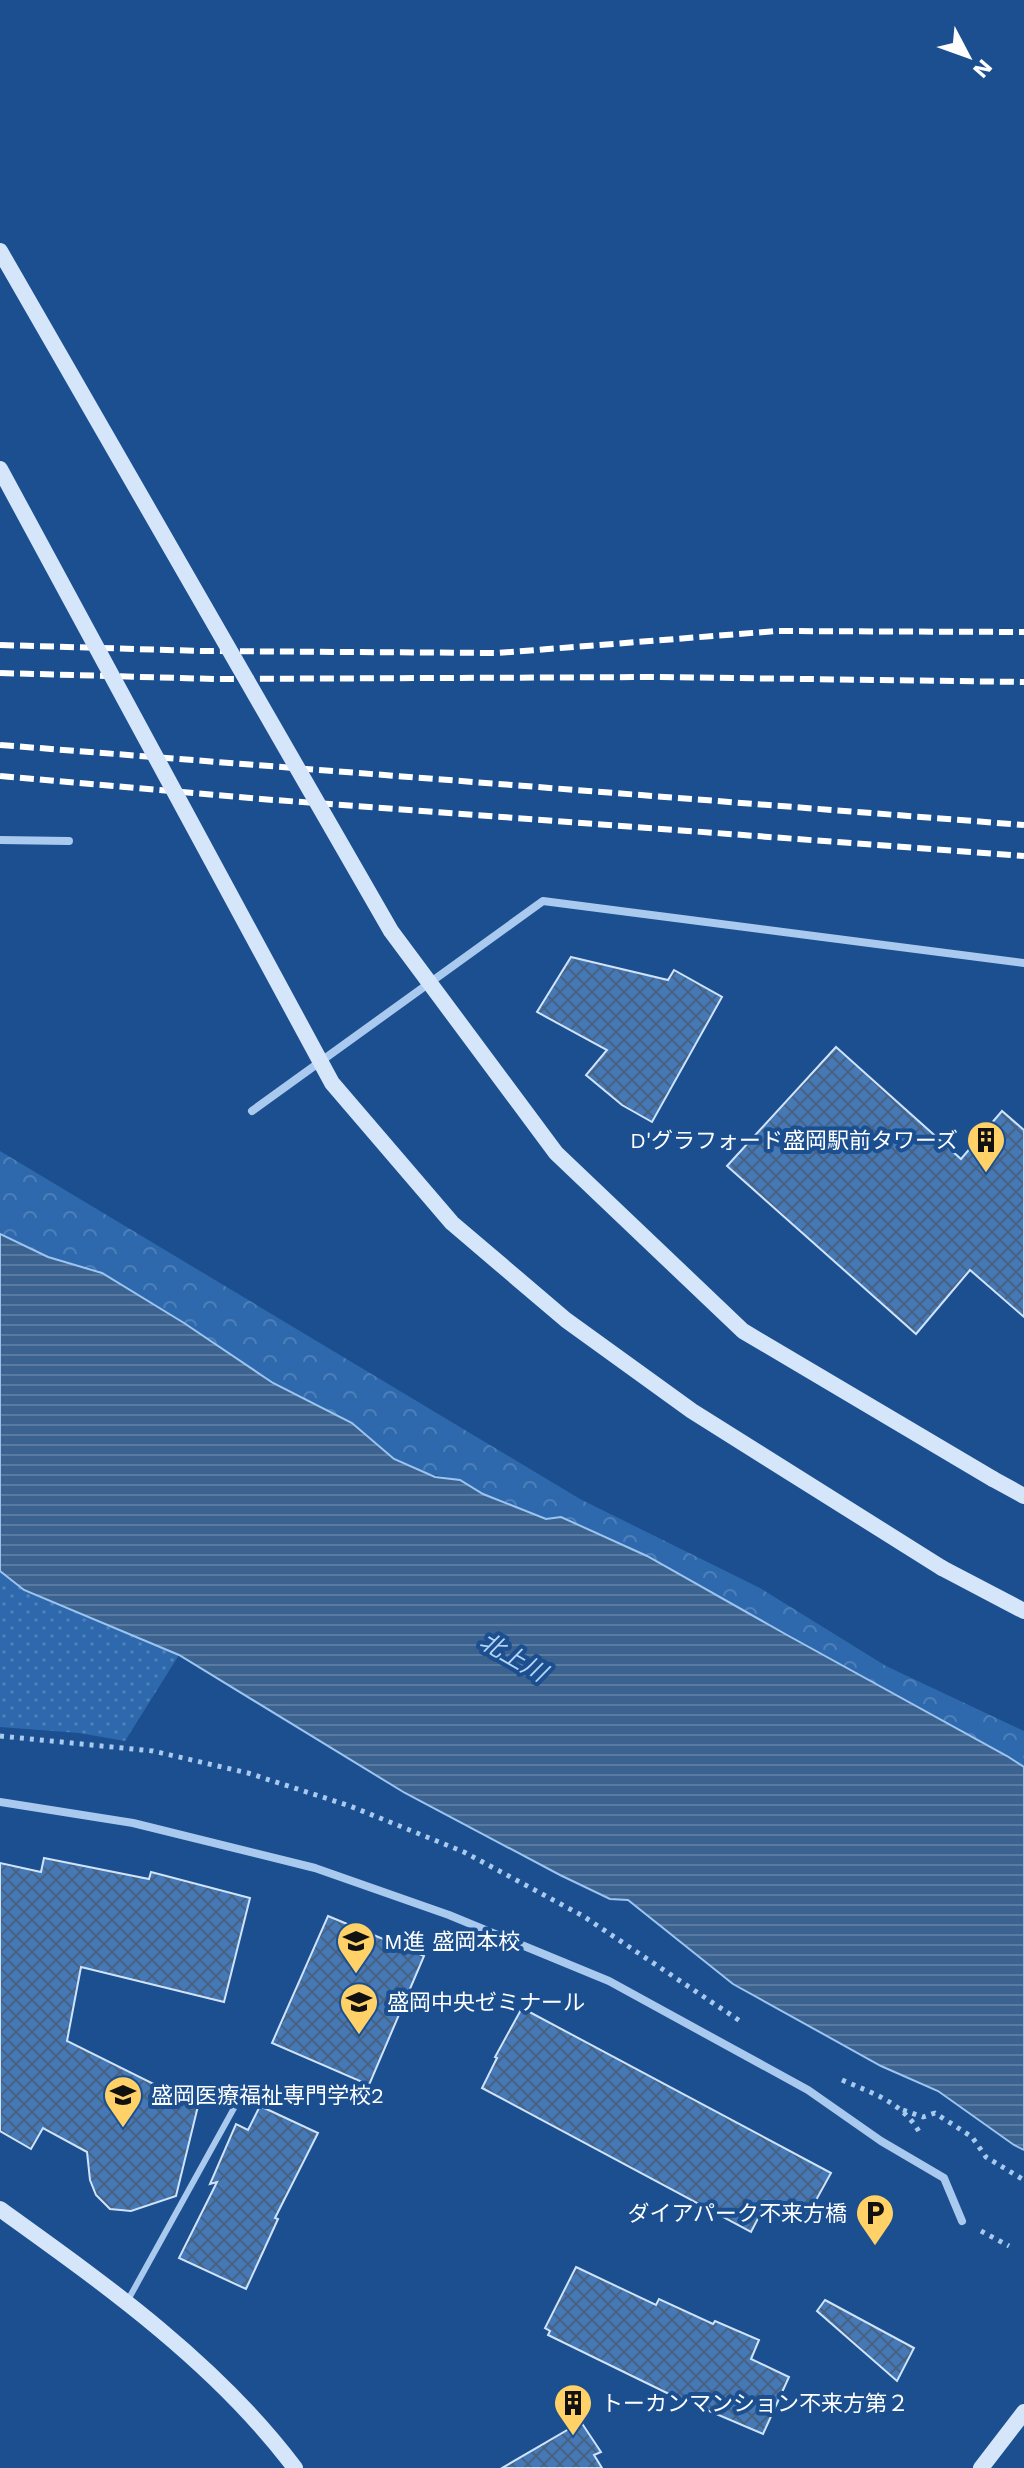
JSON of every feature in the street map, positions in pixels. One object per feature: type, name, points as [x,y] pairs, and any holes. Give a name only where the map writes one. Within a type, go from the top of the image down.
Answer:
[{"type":"street","points":[[0,251],[391,931],[556,1153],[743,1331],[1024,1496]]},
{"type":"street","points":[[0,469],[332,1083],[452,1223],[566,1320],[692,1411],[942,1568],[1024,1611]]},
{"type":"street","points":[[0,840],[69,841]]},
{"type":"street","points":[[252,1111],[543,901],[1024,963]]},
{"type":"street","points":[[0,1802],[133,1823],[315,1868],[449,1915],[609,1981],[808,2090],[881,2141],[944,2178],[962,2221]]},
{"type":"street","points":[[0,2209],[86,2270],[195,2359],[273,2438],[295,2468]]},
{"type":"street","points":[[981,2468],[1024,2412]]},
{"type":"lane","points":[[126,2303],[244,2090]]},
{"type":"path","points":[[0,1736],[153,1751],[248,1773],[350,1806],[464,1852],[583,1916],[741,2021]]},
{"type":"path","points":[[841,2080],[890,2101],[914,2122]]},
{"type":"path","points":[[898,2108],[923,2117],[935,2113],[972,2137],[986,2157],[1024,2180]]},
{"type":"green space","points":[[0,1151],[580,1499],[760,1588],[886,1666],[1024,1731],[1024,1767],[647,1556],[561,1517],[546,1519],[482,1494],[459,1480],[426,1473],[394,1459],[352,1423],[273,1383],[102,1273],[48,1257],[0,1234]]},
{"type":"green space","points":[[0,1571],[24,1590],[179,1655],[125,1741],[79,1733],[0,1727]]},
{"type":"water","name":"北上川","points":[[0,1234],[48,1257],[102,1273],[273,1383],[352,1423],[394,1459],[435,1477],[460,1480],[483,1494],[546,1519],[561,1517],[647,1556],[1024,1767],[1024,2150],[938,2091],[881,2066],[733,1984],[628,1900],[610,1899],[560,1875],[405,1793],[179,1655],[24,1590],[0,1571]]},
{"type":"building","points":[[571,957],[668,980],[674,970],[722,997],[652,1122],[622,1105],[586,1075],[607,1050],[537,1012]]},
{"type":"building","points":[[836,1047],[961,1159],[1002,1111],[1024,1130],[1024,1317],[970,1270],[916,1334],[727,1166]]},
{"type":"building","points":[[44,1858],[149,1879],[151,1872],[250,1898],[224,2002],[81,1967],[67,2041],[198,2106],[176,2196],[131,2211],[110,2209],[96,2195],[90,2180],[87,2152],[43,2128],[31,2149],[0,2131],[0,1863],[41,1872]]},
{"type":"building","points":[[328,1916],[424,1956],[369,2085],[272,2043]]},
{"type":"building","points":[[522,2008],[831,2173],[804,2222],[767,2201],[751,2232],[482,2088]]},
{"type":"building","points":[[260,2106],[318,2133],[275,2218],[278,2219],[246,2289],[179,2258],[217,2182],[210,2184],[236,2124],[248,2130]]},
{"type":"building","points":[[576,2267],[656,2305],[659,2299],[713,2324],[715,2321],[759,2340],[751,2359],[789,2377],[763,2434],[667,2393],[548,2335],[550,2331],[545,2328]]},
{"type":"building","points":[[825,2300],[914,2348],[897,2381],[817,2311]]},
{"type":"building","name":"トーカンマンション不来方第２","points":[[581,2422],[601,2452],[594,2455],[602,2468],[502,2468]]},
{"type":"railway","points":[[0,645],[203,651],[498,653],[777,631],[1024,632]]},
{"type":"railway","points":[[0,673],[216,679],[659,677],[1024,682]]},
{"type":"railway","points":[[0,745],[1024,825]]},
{"type":"railway","points":[[0,776],[261,799],[1024,856]]},
{"type":"place","name":"D'グラフォード盛岡駅前タワーズ","points":[[986,1174]]},
{"type":"place","name":"M進 盛岡本校","points":[[356,1975]]},
{"type":"place","name":"盛岡中央ゼミナール","points":[[359,2036]]},
{"type":"place","name":"盛岡医療福祉専門学校2","points":[[123,2129]]},
{"type":"place","name":"ダイアパーク不来方橋","points":[[875,2247]]},
{"type":"place","name":"トーカンマンション不来方第２","points":[[573,2437]]}]
